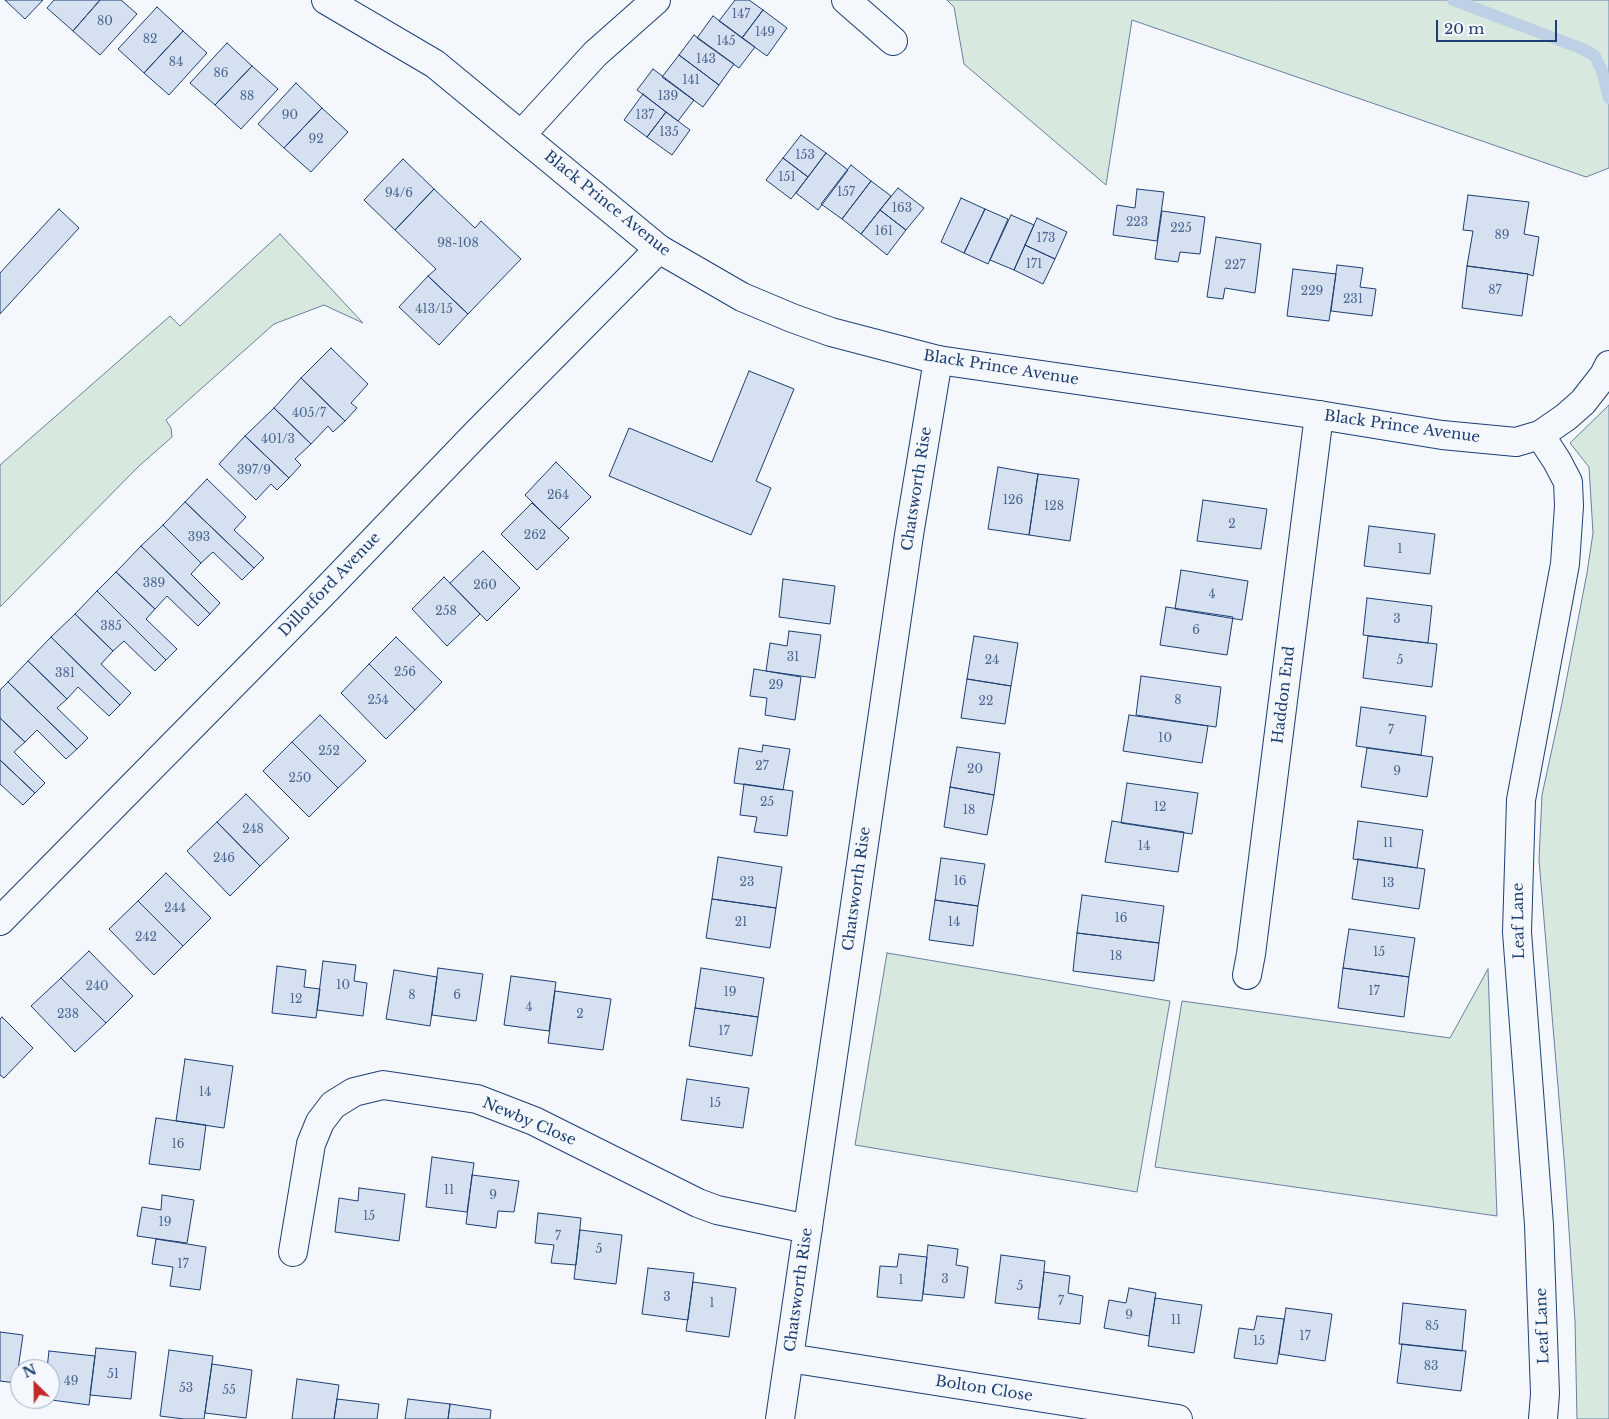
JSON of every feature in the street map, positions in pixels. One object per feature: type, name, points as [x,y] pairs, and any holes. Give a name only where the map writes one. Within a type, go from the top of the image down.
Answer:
[{"type":"main road","name":"Black Prince Avenue","points":[[326,0],[434,64],[659,249],[742,297],[831,332],[938,360],[1319,415],[1442,435],[1516,442],[1540,435],[1566,417],[1583,402],[1604,375],[1609,365]]},
{"type":"main road","points":[[521,134],[595,54],[656,0]]},
{"type":"main road","points":[[846,0],[893,41]]},
{"type":"main road","name":"Dillotford Avenue","points":[[0,921],[659,249]]},
{"type":"main road","name":"Chatsworth Rise","points":[[780,1419],[909,535],[938,360]]},
{"type":"main road","name":"Haddon End","points":[[1247,975],[1319,415]]},
{"type":"main road","name":"Leaf Lane","points":[[1540,435],[1557,460],[1568,482],[1569,506],[1565,564],[1520,800],[1517,922],[1539,1224],[1545,1394],[1543,1419]]},
{"type":"main road","name":"Newby Close","points":[[293,1252],[311,1144],[320,1122],[333,1105],[354,1092],[383,1085],[477,1100],[534,1121],[698,1203],[717,1210],[808,1229]]},
{"type":"main road","name":"Bolton Close","points":[[789,1358],[1178,1419]]},
{"type":"shaded area","points":[[947,0],[1609,0],[1609,168],[1586,177],[1132,20],[1106,185],[964,64],[954,7]]},
{"type":"shaded area","points":[[280,234],[363,323],[324,305],[274,324],[166,420],[171,428],[172,437],[139,466],[0,607],[0,465],[170,316],[180,326]]},
{"type":"shaded area","points":[[1609,405],[1609,1419],[1577,1419],[1575,1321],[1565,1170],[1539,860],[1542,795],[1562,703],[1593,533],[1589,467],[1570,443]]},
{"type":"shaded area","points":[[887,953],[1170,1001],[1137,1192],[855,1145]]},
{"type":"shaded area","points":[[1488,969],[1497,1216],[1155,1167],[1182,1001],[1450,1038]]},
{"type":"building","points":[[5,0],[43,0],[25,19]]},
{"type":"building","points":[[54,0],[100,0],[73,31],[47,8]]},
{"type":"building","points":[[100,0],[121,0],[137,14],[100,55],[73,31]]},
{"type":"building","points":[[735,0],[749,0],[763,10],[742,38],[719,21]]},
{"type":"building","points":[[157,7],[183,31],[144,73],[118,49]]},
{"type":"building","points":[[763,10],[787,28],[767,56],[742,38]]},
{"type":"building","points":[[713,16],[755,47],[739,68],[697,38]]},
{"type":"building","points":[[183,31],[207,53],[169,95],[144,73]]},
{"type":"building","points":[[694,35],[734,64],[719,85],[679,55]]},
{"type":"building","points":[[227,43],[252,66],[215,105],[190,83]]},
{"type":"building","points":[[679,55],[719,85],[703,107],[662,77]]},
{"type":"building","points":[[252,66],[278,89],[241,129],[215,105]]},
{"type":"building","points":[[653,69],[694,100],[678,121],[637,90]]},
{"type":"building","points":[[296,83],[322,108],[284,148],[258,124]]},
{"type":"building","points":[[643,94],[666,112],[647,137],[624,120]]},
{"type":"building","points":[[322,108],[348,132],[311,172],[284,148]]},
{"type":"building","points":[[666,112],[690,130],[672,155],[647,137]]},
{"type":"building","points":[[801,135],[826,153],[808,177],[783,158]]},
{"type":"building","points":[[826,153],[848,170],[818,210],[796,193]]},
{"type":"building","points":[[783,158],[808,177],[791,199],[766,180]]},
{"type":"building","points":[[403,159],[434,189],[395,230],[364,200]]},
{"type":"building","points":[[851,165],[871,181],[842,219],[821,204]]},
{"type":"building","points":[[871,181],[891,196],[861,234],[842,219]]},
{"type":"building","points":[[898,188],[924,208],[906,230],[880,210]]},
{"type":"building","points":[[434,189],[475,228],[481,221],[521,259],[468,314],[428,276],[436,269],[395,230]]},
{"type":"building","points":[[1137,189],[1164,192],[1157,241],[1113,235],[1117,205],[1135,208]]},
{"type":"building","points":[[1468,195],[1529,202],[1524,234],[1539,237],[1533,276],[1467,266],[1473,231],[1463,230]]},
{"type":"building","points":[[961,198],[985,209],[964,253],[941,242]]},
{"type":"building","points":[[59,209],[79,228],[0,314],[0,273]]},
{"type":"building","points":[[985,209],[1008,219],[988,264],[964,253]]},
{"type":"building","points":[[880,210],[906,230],[887,255],[861,234]]},
{"type":"building","points":[[1162,211],[1205,217],[1200,254],[1180,252],[1178,262],[1155,259]]},
{"type":"building","points":[[1011,215],[1034,225],[1014,270],[990,260]]},
{"type":"building","points":[[1037,218],[1067,232],[1055,259],[1025,245]]},
{"type":"building","points":[[1216,237],[1261,244],[1255,293],[1225,288],[1223,299],[1207,297]]},
{"type":"building","points":[[1025,245],[1055,259],[1043,284],[1014,270]]},
{"type":"building","points":[[1337,265],[1363,268],[1360,287],[1376,289],[1372,316],[1331,311]]},
{"type":"building","points":[[1467,266],[1528,274],[1522,316],[1462,308]]},
{"type":"building","points":[[1293,269],[1336,274],[1329,321],[1287,316]]},
{"type":"building","points":[[428,276],[468,314],[439,345],[399,307]]},
{"type":"building","points":[[331,348],[368,384],[351,403],[357,408],[345,421],[301,378]]},
{"type":"building","points":[[749,371],[794,389],[756,481],[771,488],[751,535],[609,476],[629,428],[712,462]]},
{"type":"building","points":[[301,378],[345,421],[333,432],[328,426],[311,444],[274,408]]},
{"type":"building","points":[[274,408],[311,444],[295,459],[301,465],[289,478],[245,436]]},
{"type":"building","points":[[245,436],[289,478],[277,490],[271,484],[256,500],[219,464]]},
{"type":"building","points":[[556,462],[591,497],[559,529],[525,495]]},
{"type":"building","points":[[998,467],[1038,474],[1029,535],[988,529]]},
{"type":"building","points":[[1038,474],[1079,479],[1070,541],[1029,535]]},
{"type":"building","points":[[207,479],[246,517],[234,530],[264,558],[254,568],[185,502]]},
{"type":"building","points":[[1203,500],[1267,509],[1261,549],[1197,541]]},
{"type":"building","points":[[185,502],[254,568],[242,580],[213,552],[201,563],[163,525]]},
{"type":"building","points":[[532,503],[569,538],[537,570],[501,534]]},
{"type":"building","points":[[163,525],[201,563],[191,574],[220,603],[210,614],[141,546]]},
{"type":"building","points":[[1369,526],[1435,534],[1430,574],[1364,566]]},
{"type":"building","points":[[141,546],[210,614],[198,626],[167,596],[155,609],[116,572]]},
{"type":"building","points":[[483,551],[520,588],[487,621],[450,583]]},
{"type":"building","points":[[1181,570],[1248,581],[1242,620],[1175,609]]},
{"type":"building","points":[[116,572],[155,609],[146,619],[177,649],[166,660],[97,591]]},
{"type":"building","points":[[444,577],[480,614],[447,646],[412,609]]},
{"type":"building","points":[[783,579],[835,586],[830,624],[779,617]]},
{"type":"building","points":[[97,591],[166,660],[155,671],[124,641],[113,651],[75,614]]},
{"type":"building","points":[[1367,598],[1432,606],[1428,643],[1363,635]]},
{"type":"building","points":[[1166,607],[1233,617],[1227,655],[1160,645]]},
{"type":"building","points":[[75,614],[113,651],[101,664],[131,693],[120,705],[51,637]]},
{"type":"building","points":[[789,631],[821,635],[815,678],[766,671],[770,643],[787,646]]},
{"type":"building","points":[[974,636],[1018,643],[1011,686],[967,679]]},
{"type":"building","points":[[1368,636],[1437,644],[1432,687],[1363,678]]},
{"type":"building","points":[[51,637],[120,705],[109,716],[78,687],[67,699],[28,661]]},
{"type":"building","points":[[396,637],[442,682],[415,710],[369,664]]},
{"type":"building","points":[[28,661],[67,699],[57,708],[88,738],[77,749],[8,682]]},
{"type":"building","points":[[369,664],[415,710],[386,739],[341,693]]},
{"type":"building","points":[[754,669],[801,677],[795,720],[765,715],[767,698],[750,696]]},
{"type":"building","points":[[1141,676],[1221,687],[1216,727],[1136,715]]},
{"type":"building","points":[[967,679],[1011,686],[1005,724],[961,718]]},
{"type":"building","points":[[8,682],[77,749],[66,759],[37,730],[25,742],[0,718],[0,690]]},
{"type":"building","points":[[1361,707],[1426,716],[1421,755],[1356,746]]},
{"type":"building","points":[[320,715],[366,761],[338,788],[292,742]]},
{"type":"building","points":[[1129,715],[1208,726],[1202,763],[1123,751]]},
{"type":"building","points":[[0,718],[25,742],[14,752],[45,783],[35,793],[0,760]]},
{"type":"building","points":[[292,742],[338,788],[309,817],[263,771]]},
{"type":"building","points":[[763,745],[790,749],[783,790],[734,783],[739,748],[762,752]]},
{"type":"building","points":[[957,747],[1000,753],[994,795],[950,787]]},
{"type":"building","points":[[1367,748],[1433,757],[1427,797],[1361,787]]},
{"type":"building","points":[[0,760],[35,793],[23,805],[0,784]]},
{"type":"building","points":[[1127,783],[1198,793],[1192,834],[1121,823]]},
{"type":"building","points":[[744,784],[793,791],[787,836],[754,832],[757,817],[740,815]]},
{"type":"building","points":[[950,787],[994,795],[987,835],[944,827]]},
{"type":"building","points":[[246,794],[289,838],[260,866],[217,822]]},
{"type":"building","points":[[1112,821],[1184,832],[1178,872],[1105,862]]},
{"type":"building","points":[[1358,821],[1423,830],[1417,868],[1353,859]]},
{"type":"building","points":[[217,822],[260,866],[230,896],[187,851]]},
{"type":"building","points":[[718,857],[782,867],[776,908],[712,899]]},
{"type":"building","points":[[941,858],[985,864],[978,906],[935,900]]},
{"type":"building","points":[[1358,859],[1425,869],[1419,909],[1352,899]]},
{"type":"building","points":[[166,873],[211,918],[183,946],[138,901]]},
{"type":"building","points":[[1082,895],[1164,906],[1159,943],[1077,933]]},
{"type":"building","points":[[712,899],[776,908],[770,948],[706,938]]},
{"type":"building","points":[[935,900],[978,906],[973,946],[929,940]]},
{"type":"building","points":[[138,901],[183,946],[154,975],[109,929]]},
{"type":"building","points":[[1349,929],[1415,938],[1409,977],[1343,968]]},
{"type":"building","points":[[1077,933],[1159,943],[1154,981],[1073,971]]},
{"type":"building","points":[[89,951],[133,996],[106,1023],[61,978]]},
{"type":"building","points":[[323,961],[356,965],[354,981],[367,983],[363,1016],[317,1010]]},
{"type":"building","points":[[277,966],[306,970],[304,987],[320,989],[316,1018],[272,1013]]},
{"type":"building","points":[[438,968],[483,974],[476,1021],[432,1015]]},
{"type":"building","points":[[701,968],[764,978],[758,1017],[695,1008]]},
{"type":"building","points":[[1343,968],[1409,977],[1404,1017],[1338,1008]]},
{"type":"building","points":[[394,970],[437,977],[430,1026],[386,1019]]},
{"type":"building","points":[[511,976],[556,982],[549,1031],[504,1025]]},
{"type":"building","points":[[61,978],[106,1023],[75,1052],[31,1006]]},
{"type":"building","points":[[555,991],[611,999],[603,1050],[548,1043]]},
{"type":"building","points":[[695,1008],[758,1017],[752,1056],[689,1046]]},
{"type":"building","points":[[2,1017],[33,1048],[4,1078],[0,1075],[0,1019]]},
{"type":"building","points":[[185,1059],[233,1066],[224,1128],[176,1121]]},
{"type":"building","points":[[687,1079],[749,1088],[743,1128],[681,1120]]},
{"type":"building","points":[[156,1118],[206,1125],[200,1170],[149,1164]]},
{"type":"building","points":[[432,1157],[474,1163],[467,1212],[426,1207]]},
{"type":"building","points":[[472,1175],[519,1181],[514,1212],[498,1211],[496,1228],[466,1224]]},
{"type":"building","points":[[359,1188],[405,1194],[399,1241],[335,1232],[339,1198],[358,1201]]},
{"type":"building","points":[[162,1195],[194,1200],[187,1243],[137,1236],[142,1207],[161,1210]]},
{"type":"building","points":[[538,1213],[581,1218],[576,1265],[551,1263],[554,1245],[535,1243]]},
{"type":"building","points":[[580,1230],[622,1235],[616,1284],[574,1279]]},
{"type":"building","points":[[156,1239],[206,1247],[200,1290],[170,1286],[173,1267],[152,1264]]},
{"type":"building","points":[[928,1245],[958,1249],[956,1265],[968,1267],[964,1298],[923,1294]]},
{"type":"building","points":[[899,1254],[927,1257],[922,1301],[877,1297],[880,1266],[897,1267]]},
{"type":"building","points":[[1001,1255],[1045,1261],[1040,1308],[995,1303]]},
{"type":"building","points":[[648,1268],[694,1273],[688,1320],[642,1314]]},
{"type":"building","points":[[1044,1272],[1070,1276],[1068,1293],[1083,1296],[1080,1324],[1038,1319]]},
{"type":"building","points":[[693,1282],[736,1288],[729,1337],[686,1331]]},
{"type":"building","points":[[1129,1288],[1156,1293],[1149,1336],[1104,1328],[1109,1300],[1126,1303]]},
{"type":"building","points":[[1155,1298],[1202,1305],[1194,1353],[1148,1346]]},
{"type":"building","points":[[1403,1303],[1466,1310],[1462,1351],[1399,1344]]},
{"type":"building","points":[[1286,1308],[1332,1314],[1325,1361],[1279,1354]]},
{"type":"building","points":[[1257,1316],[1284,1319],[1277,1364],[1234,1358],[1239,1328],[1254,1330]]},
{"type":"building","points":[[0,1332],[23,1335],[20,1359],[10,1359],[10,1382],[0,1381]]},
{"type":"building","points":[[1402,1344],[1466,1351],[1461,1391],[1397,1383]]},
{"type":"building","points":[[96,1348],[136,1352],[131,1399],[90,1395]]},
{"type":"building","points":[[169,1350],[213,1356],[204,1419],[160,1416]]},
{"type":"building","points":[[49,1351],[95,1356],[89,1405],[60,1401],[60,1359],[48,1359]]},
{"type":"building","points":[[212,1364],[252,1370],[246,1418],[205,1413]]},
{"type":"building","points":[[297,1379],[339,1385],[334,1419],[292,1419]]},
{"type":"building","points":[[337,1399],[379,1404],[377,1419],[334,1419]]},
{"type":"building","points":[[408,1399],[450,1404],[448,1419],[405,1419]]},
{"type":"building","points":[[450,1404],[491,1410],[490,1419],[448,1419]]},
{"type":"waterway","points":[[1453,0],[1583,49],[1595,56],[1602,71],[1609,98]]}]
